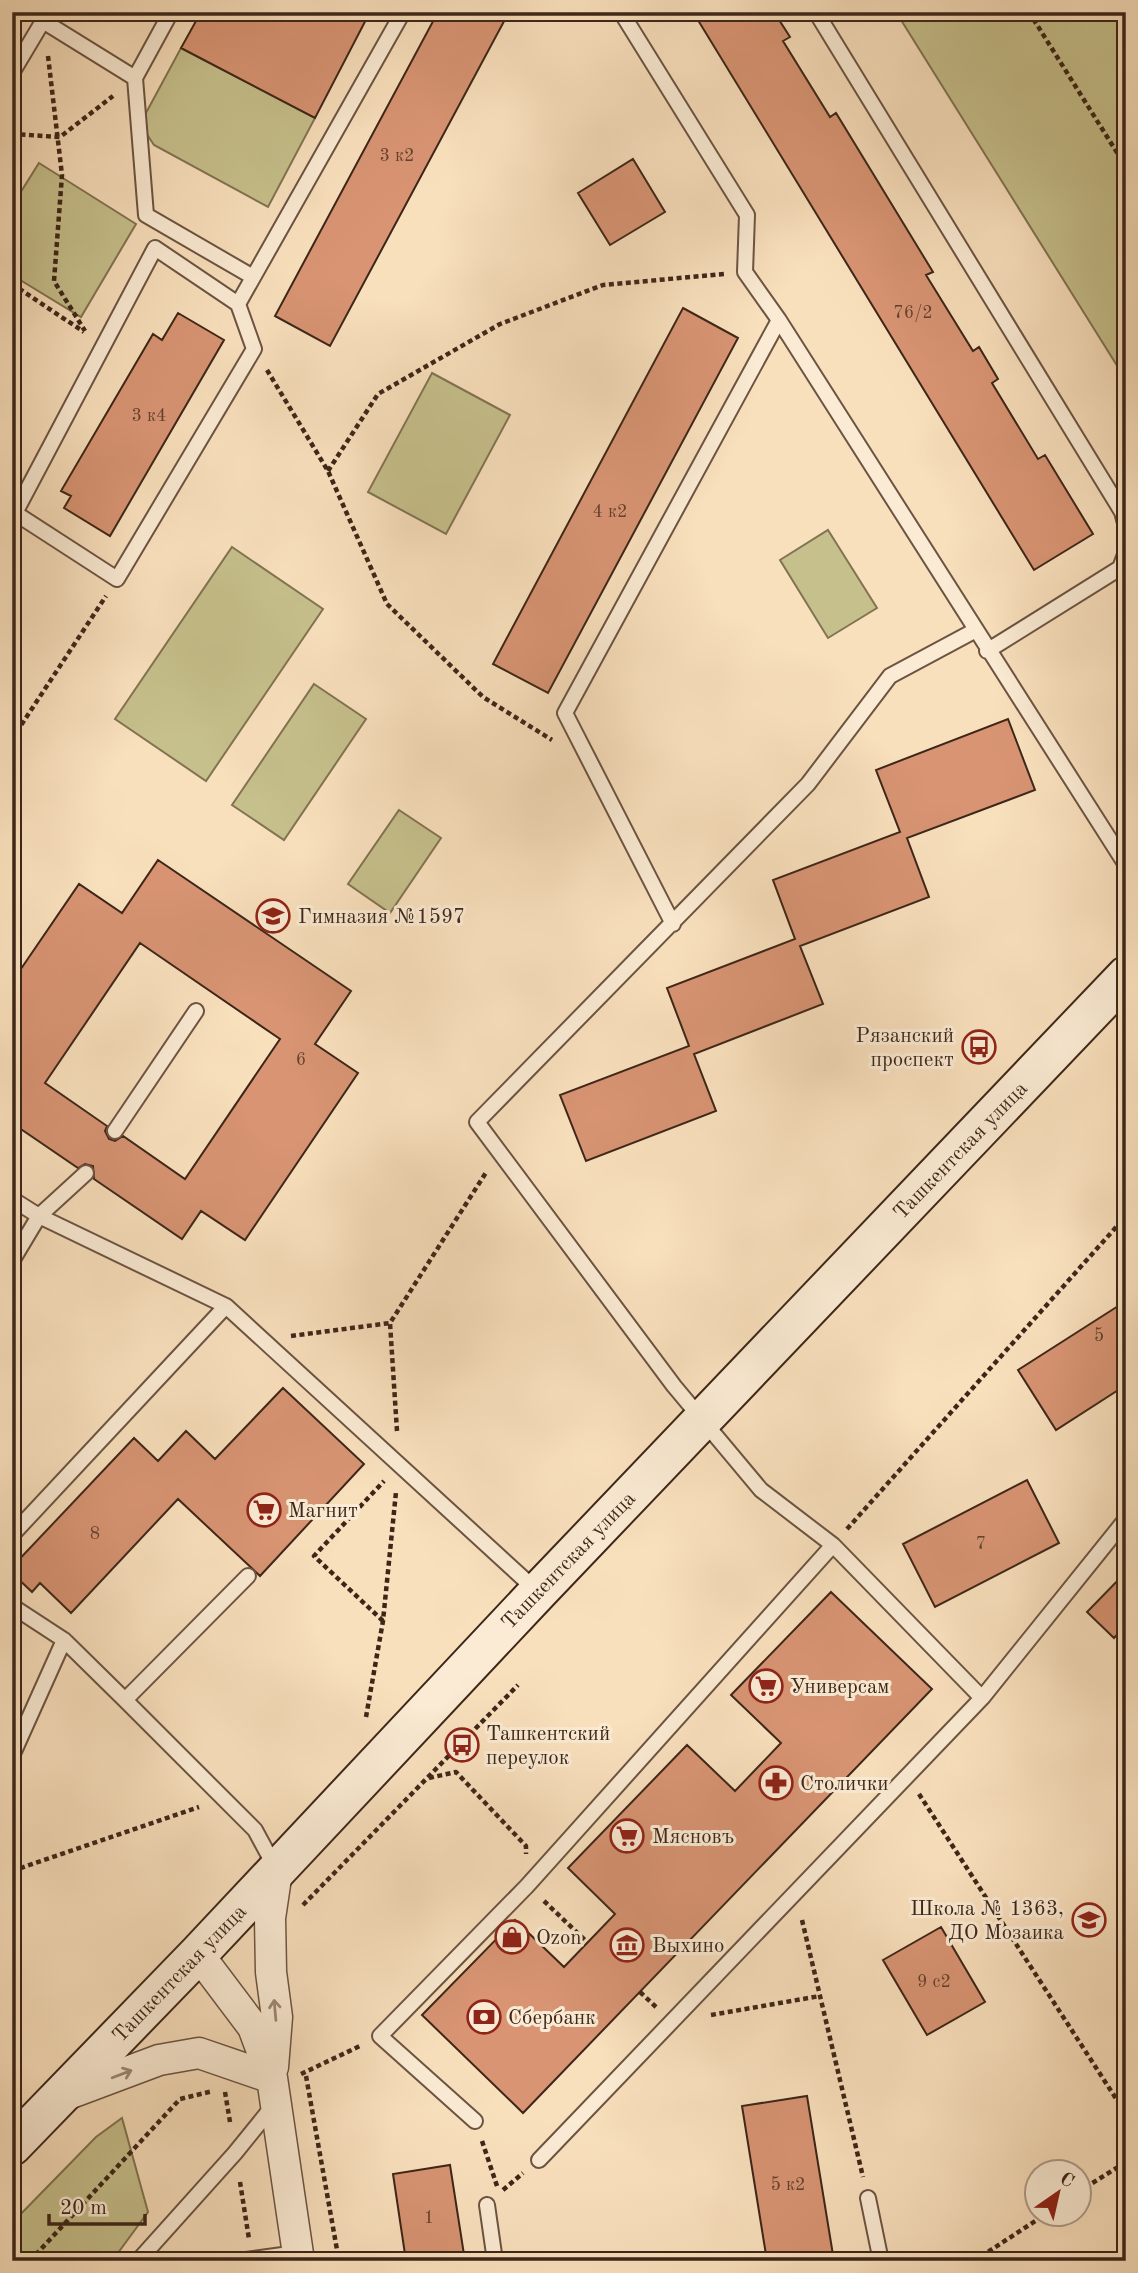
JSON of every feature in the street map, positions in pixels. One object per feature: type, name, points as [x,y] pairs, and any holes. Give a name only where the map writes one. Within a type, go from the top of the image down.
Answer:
[{"type":"main road","name":"Ташкентская улица","points":[[12,2146],[198,1954],[538,1592],[1126,976]]},
{"type":"street","points":[[273,2091],[277,2017],[271,1972],[270,1918],[277,1871]]},
{"type":"street","points":[[198,1954],[253,2027],[273,2091],[298,2257]]},
{"type":"street","points":[[58,2098],[159,2060],[199,2053],[273,2091]]},
{"type":"lane","points":[[171,12],[135,78],[146,215],[253,277]]},
{"type":"lane","points":[[238,304],[403,12]]},
{"type":"lane","points":[[621,12],[747,215],[745,272],[779,320],[974,631],[1126,865]]},
{"type":"lane","points":[[816,12],[1122,512],[1126,527]]},
{"type":"lane","points":[[12,73],[43,21],[135,78]]},
{"type":"lane","points":[[155,248],[238,304],[254,349],[117,579],[15,513],[155,248]]},
{"type":"lane","points":[[673,924],[565,713],[779,320]]},
{"type":"lane","points":[[988,651],[1120,568],[1126,552]]},
{"type":"lane","points":[[974,631],[890,676],[808,784],[477,1122],[674,1386],[761,1490],[833,1545],[982,1698]]},
{"type":"lane","points":[[115,1131],[196,1011]]},
{"type":"lane","points":[[12,1261],[39,1216],[86,1173]]},
{"type":"lane","points":[[12,1199],[39,1216],[226,1306],[538,1592]]},
{"type":"lane","points":[[12,1535],[226,1306]]},
{"type":"lane","points":[[539,2160],[982,1698],[1126,1519]]},
{"type":"lane","points":[[475,2121],[380,2036],[527,1886],[833,1545]]},
{"type":"lane","points":[[125,1700],[248,1576]]},
{"type":"lane","points":[[12,1606],[64,1640],[255,1830],[277,1871]]},
{"type":"lane","points":[[12,1756],[64,1640]]},
{"type":"lane","points":[[138,2261],[236,2153],[273,2091]]},
{"type":"lane","points":[[868,2198],[881,2261]]},
{"type":"lane","points":[[487,2205],[495,2261]]},
{"type":"lane","points":[[239,2261],[298,2257]]},
{"type":"path","points":[[1029,12],[1126,167]]},
{"type":"path","points":[[12,284],[88,335],[54,281],[62,175],[60,137],[43,21]]},
{"type":"path","points":[[12,134],[60,137],[135,78]]},
{"type":"path","points":[[328,471],[378,394],[500,324],[603,285],[745,272]]},
{"type":"path","points":[[254,349],[328,471],[387,604],[483,697],[592,764]]},
{"type":"path","points":[[12,739],[117,579]]},
{"type":"path","points":[[366,1717],[383,1621],[399,1465],[390,1322],[499,1153]]},
{"type":"path","points":[[833,1545],[1126,1216]]},
{"type":"path","points":[[263,1339],[390,1322]]},
{"type":"path","points":[[383,1621],[314,1556],[399,1465]]},
{"type":"path","points":[[300,1910],[518,1685]]},
{"type":"path","points":[[428,1778],[456,1772],[526,1846],[527,1886],[588,1943]]},
{"type":"path","points":[[907,1775],[1126,2114]]},
{"type":"path","points":[[12,1871],[223,1798]]},
{"type":"path","points":[[795,1892],[868,2198]]},
{"type":"path","points":[[671,2021],[820,1996]]},
{"type":"path","points":[[305,2073],[380,2036]]},
{"type":"path","points":[[303,2061],[339,2261]]},
{"type":"path","points":[[30,2261],[180,2099]]},
{"type":"path","points":[[475,2121],[500,2193],[539,2160]]},
{"type":"path","points":[[1092,2184],[1126,2162]]},
{"type":"path","points":[[974,2261],[1025,2228]]},
{"type":"shaded area","points":[[896,12],[1125,12],[1126,380]]},
{"type":"shaded area","points":[[181,48],[315,118],[268,207],[154,145],[140,124]]},
{"type":"shaded area","points":[[39,163],[136,224],[81,317],[12,275],[12,206]]},
{"type":"shaded area","points":[[432,373],[510,415],[446,534],[368,492]]},
{"type":"shaded area","points":[[828,530],[877,608],[828,638],[780,560]]},
{"type":"shaded area","points":[[232,547],[323,609],[206,781],[115,719]]},
{"type":"shaded area","points":[[314,684],[366,719],[284,840],[232,805]]},
{"type":"shaded area","points":[[399,810],[441,838],[390,913],[348,884]]},
{"type":"shaded area","points":[[122,2118],[148,2212],[112,2261],[12,2261],[12,2223],[96,2137]]},
{"type":"building","points":[[201,12],[370,12],[315,118],[181,48]]},
{"type":"building","points":[[438,12],[509,12],[330,346],[275,316]]},
{"type":"building","points":[[693,12],[774,12],[790,37],[783,41],[830,117],[836,113],[933,272],[926,275],[973,351],[979,347],[998,379],[992,383],[1038,459],[1045,455],[1093,534],[1034,570]]},
{"type":"building","points":[[633,159],[665,212],[610,245],[578,193]]},
{"type":"building","points":[[683,308],[738,338],[548,693],[493,664]]},
{"type":"building","points":[[178,313],[224,340],[110,536],[64,508],[71,496],[61,491],[153,334],[162,340]]},
{"type":"building","points":[[1008,719],[1035,790],[907,838],[929,897],[800,946],[823,1004],[694,1054],[716,1111],[586,1161],[560,1095],[689,1046],[667,988],[795,939],[773,880],[900,832],[876,770]]},
{"type":"building","points":[[158,860],[351,991],[315,1044],[358,1073],[245,1240],[201,1211],[182,1239],[94,1179],[93,1166],[85,1164],[78,1168],[12,1123],[12,982],[79,884],[122,913]],"holes":[[[140,943],[280,1039],[185,1179],[123,1136],[115,1141],[109,1139],[105,1131],[107,1126],[45,1083]]]},
{"type":"building","points":[[1126,1301],[1126,1385],[1056,1430],[1018,1370]]},
{"type":"building","points":[[283,1388],[364,1464],[260,1576],[178,1499],[71,1613],[40,1583],[32,1592],[12,1573],[12,1567],[134,1438],[158,1461],[186,1431],[215,1459]]},
{"type":"building","points":[[1027,1480],[1059,1543],[935,1607],[903,1544]]},
{"type":"building","points":[[1126,1572],[1126,1625],[1114,1638],[1087,1612]]},
{"type":"building","points":[[831,1592],[932,1689],[523,2113],[422,2015],[515,1920],[564,1967],[615,1914],[568,1868],[687,1745],[735,1791],[781,1743],[731,1695]]},
{"type":"building","points":[[941,1927],[985,2002],[927,2035],[883,1960]]},
{"type":"building","points":[[807,2096],[834,2261],[767,2261],[742,2106]]},
{"type":"building","points":[[450,2165],[465,2261],[406,2261],[393,2174]]},
{"type":"place","name":"Гимназия №1597","points":[[273,916]]},
{"type":"place","name":"Рязанский проспект","points":[[979,1047]]},
{"type":"place","name":"Магнит","points":[[264,1510]]},
{"type":"place","name":"Универсам","points":[[766,1686]]},
{"type":"place","name":"Ташкентский переулок","points":[[462,1745]]},
{"type":"place","name":"Столички","points":[[776,1783]]},
{"type":"place","name":"Мясновъ","points":[[627,1836]]},
{"type":"place","name":"Школа № 1363, ДО Мозаика","points":[[1089,1920]]},
{"type":"place","name":"Ozon","points":[[512,1937]]},
{"type":"place","name":"Выхино","points":[[627,1945]]},
{"type":"place","name":"Сбербанк","points":[[484,2017]]}]
